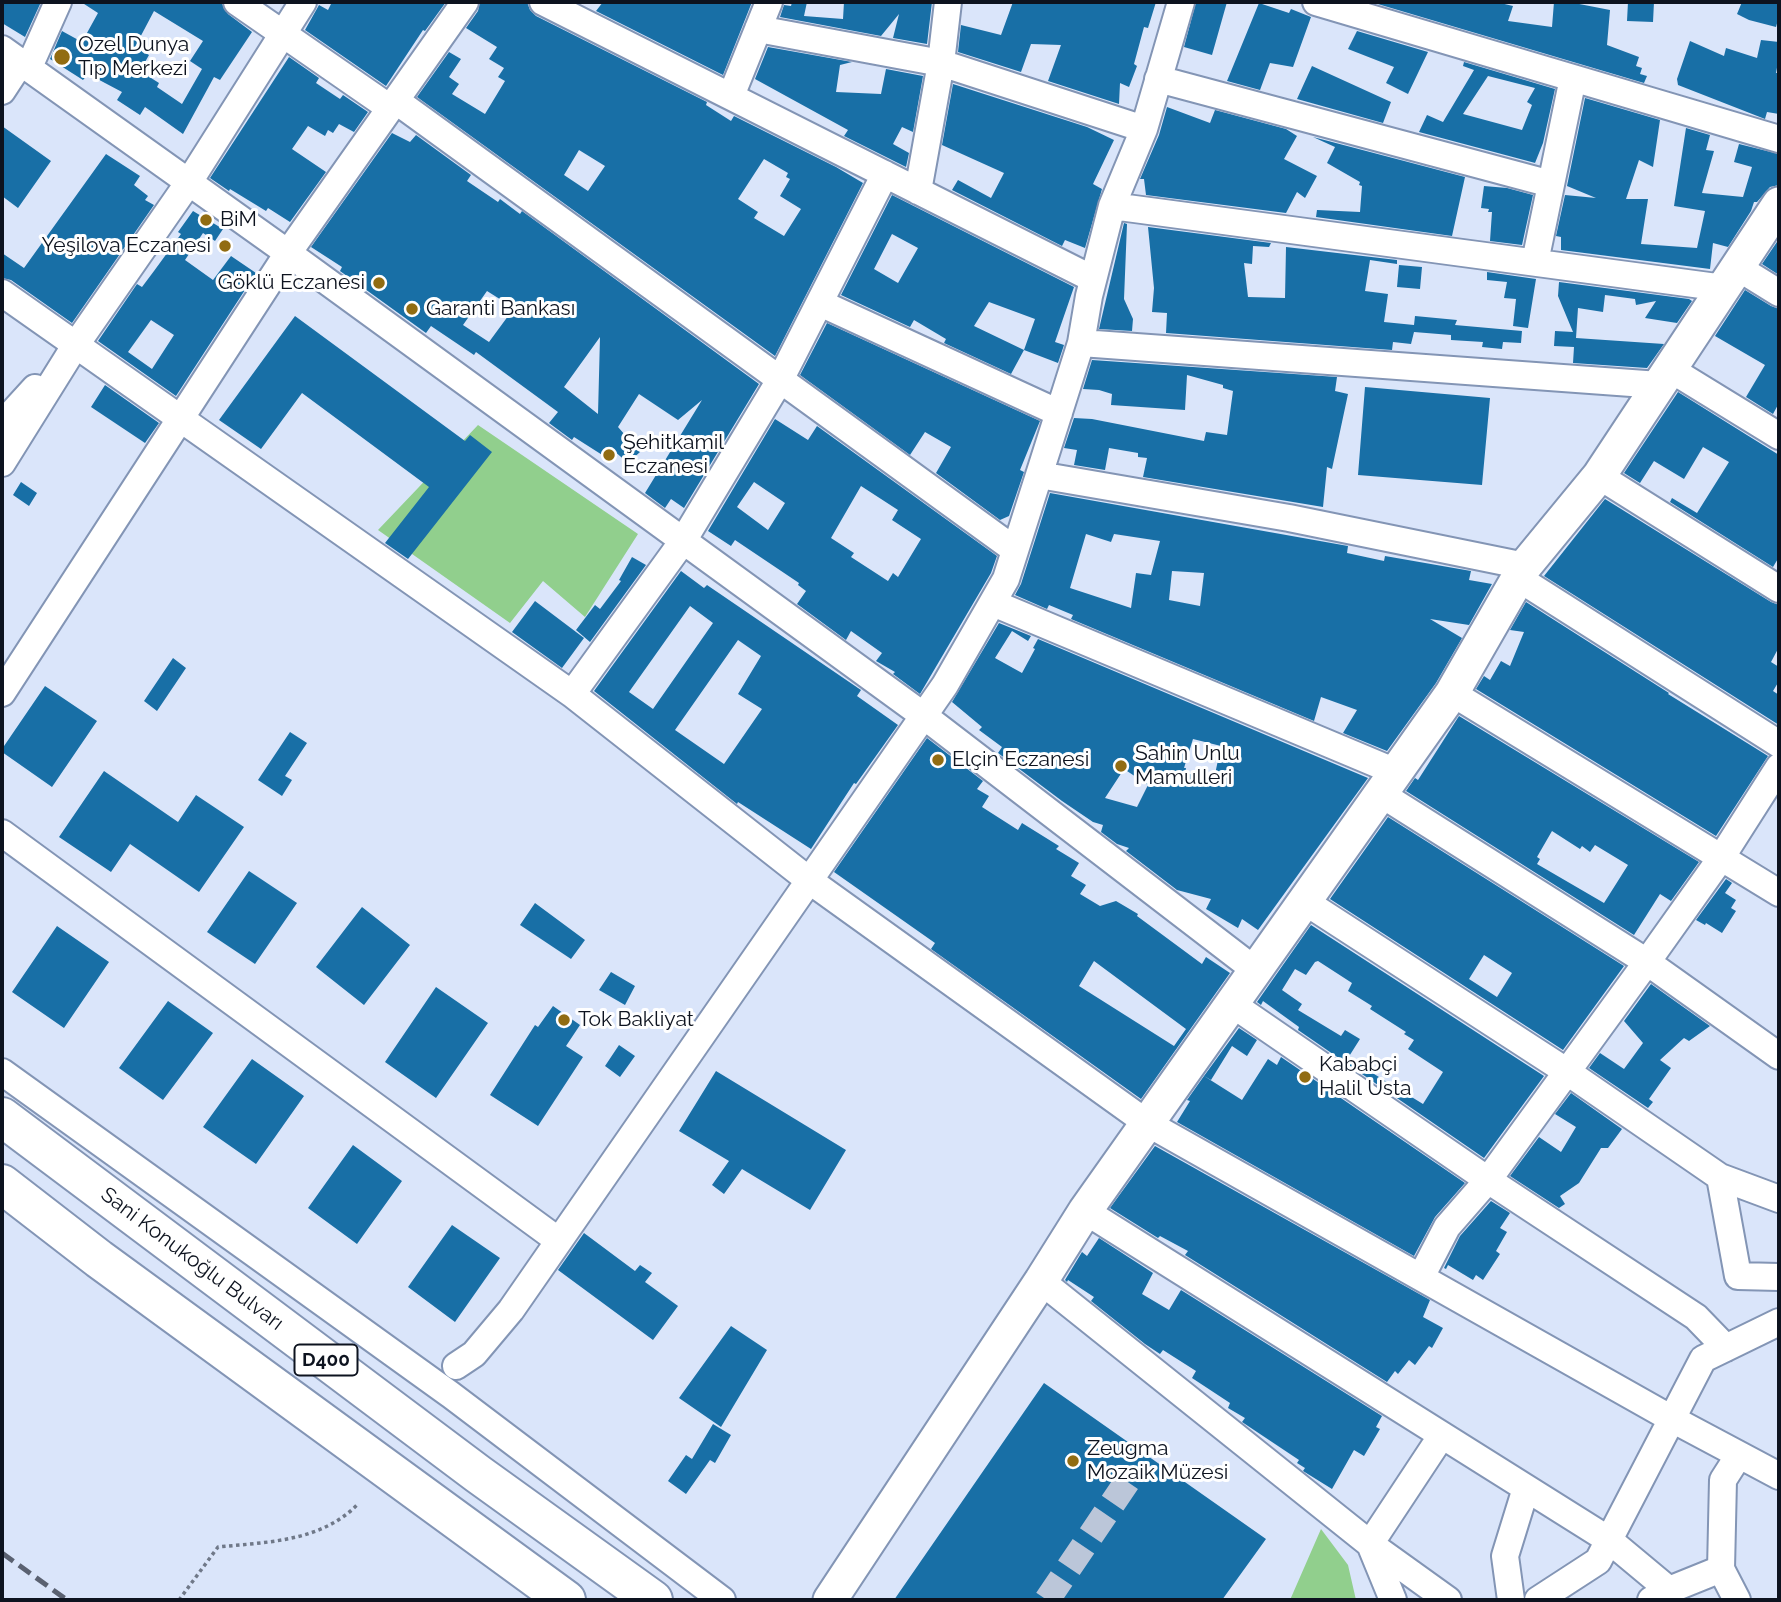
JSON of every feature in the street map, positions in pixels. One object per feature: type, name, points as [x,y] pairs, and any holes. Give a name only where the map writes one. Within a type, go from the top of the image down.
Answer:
[{"type":"highway","name":"Sani Konukoğlu Bulvarı","points":[[2,1117],[467,1466],[653,1600]]},
{"type":"highway","name":"D400","points":[[2,1184],[566,1600]]},
{"type":"main road","points":[[830,1600],[1085,1211],[1452,693],[1522,572],[1599,476],[1779,204]]},
{"type":"street","points":[[2,91],[17,59],[58,2]]},
{"type":"street","points":[[237,2],[393,104],[1015,550]]},
{"type":"street","points":[[2,463],[75,346],[189,182],[303,2]]},
{"type":"street","points":[[2,693],[288,253],[465,2]]},
{"type":"street","points":[[543,2],[1093,279]]},
{"type":"street","points":[[731,96],[769,2]]},
{"type":"street","points":[[918,191],[941,64],[948,2]]},
{"type":"street","points":[[456,1366],[474,1354],[510,1310],[559,1241],[945,685],[1006,579],[1081,343],[1093,279],[1112,206],[1144,130],[1181,2]]},
{"type":"street","points":[[1316,2],[1779,139]]},
{"type":"street","points":[[758,29],[941,64],[1144,130]]},
{"type":"street","points":[[17,59],[924,716],[1255,970]]},
{"type":"street","points":[[1535,262],[1573,78]]},
{"type":"street","points":[[1158,79],[1551,184]]},
{"type":"street","points":[[572,694],[683,541],[780,380],[885,174]]},
{"type":"street","points":[[1112,206],[1535,262],[1730,278],[1779,293]]},
{"type":"street","points":[[2,293],[572,694],[810,881],[1147,1122],[1672,1419],[1779,1476]]},
{"type":"street","points":[[820,303],[1059,413]]},
{"type":"street","points":[[1081,343],[1664,377],[1779,436]]},
{"type":"street","points":[[2,424],[75,346]]},
{"type":"street","points":[[1039,475],[1289,518],[1522,572],[1779,744]]},
{"type":"street","points":[[1599,476],[1779,589]]},
{"type":"street","points":[[993,603],[1389,783],[1779,1056]]},
{"type":"street","points":[[1452,693],[1779,893]]},
{"type":"street","points":[[1422,1277],[1447,1227],[1488,1180],[1647,962],[1721,858],[1779,767]]},
{"type":"street","points":[[2,833],[559,1241]]},
{"type":"street","points":[[1304,901],[1566,1071],[1720,1177],[1779,1199]]},
{"type":"street","points":[[1232,1004],[1488,1180],[1696,1317],[1726,1348]]},
{"type":"street","points":[[2,1072],[451,1395],[722,1600]]},
{"type":"street","points":[[1720,1177],[1738,1276],[1779,1276]]},
{"type":"street","points":[[1085,1211],[1609,1540],[1660,1595],[1721,1569]]},
{"type":"street","points":[[1041,1281],[1370,1544],[1448,1600]]},
{"type":"street","points":[[1538,1600],[1598,1561],[1703,1359],[1779,1322]]},
{"type":"street","points":[[1370,1544],[1442,1435]]},
{"type":"street","points":[[1737,1600],[1721,1569],[1723,1480],[1739,1455]]},
{"type":"street","points":[[1511,1600],[1505,1556],[1526,1488]]},
{"type":"street","points":[[1370,1544],[1393,1600]]},
{"type":"path","points":[[180,1600],[218,1547],[289,1539],[318,1531],[347,1515],[358,1504]]},
{"type":"green space","points":[[478,425],[638,534],[585,617],[543,581],[510,623],[378,530]]},
{"type":"green space","points":[[1321,1529],[1348,1565],[1356,1600],[1290,1600]]},
{"type":"building","points":[[2,2],[41,2],[25,37],[2,23]]},
{"type":"building","points":[[81,2],[221,2],[228,14],[252,32],[220,80],[214,77],[183,134],[145,107],[140,115],[117,100],[122,92],[88,74],[83,80],[50,59],[62,31],[82,42],[98,13]],"holes":[[[154,11],[203,41],[190,61],[202,69],[182,104],[157,87],[159,83],[140,71],[149,55],[135,47]]]},
{"type":"building","points":[[332,2],[446,2],[425,31],[423,30],[386,86],[305,30],[319,5],[328,10]]},
{"type":"building","points":[[480,2],[527,2],[536,16],[707,102],[706,105],[731,121],[734,116],[863,183],[775,356],[417,97],[449,52],[461,59],[449,77],[459,84],[452,94],[485,114],[505,81],[498,77],[504,68],[489,59],[497,47],[466,28],[478,11]],"holes":[[[579,150],[605,166],[588,191],[564,175]],[[764,159],[788,173],[786,177],[790,179],[780,196],[801,209],[784,236],[754,218],[758,212],[738,199]]]},
{"type":"building","points":[[603,2],[752,2],[723,75],[596,11]]},
{"type":"building","points":[[792,2],[807,2],[804,16],[843,19],[844,2],[932,2],[927,44],[893,38],[899,14],[881,36],[780,17],[784,5],[791,6]]},
{"type":"building","points":[[1013,2],[1156,2],[1148,28],[1144,27],[1134,64],[1137,66],[1129,87],[1120,83],[1119,104],[1048,81],[1061,45],[1031,44],[1021,72],[958,52],[961,25],[1001,35]]},
{"type":"building","points":[[1196,2],[1227,2],[1212,55],[1184,47]]},
{"type":"building","points":[[1371,2],[1496,2],[1513,6],[1508,21],[1552,27],[1554,2],[1569,2],[1610,10],[1607,45],[1639,57],[1636,66],[1642,68],[1640,74],[1647,76],[1644,83]]},
{"type":"building","points":[[1628,2],[1654,2],[1653,22],[1627,21]]},
{"type":"building","points":[[1742,2],[1779,2],[1776,27],[1737,14]]},
{"type":"building","points":[[1259,3],[1289,13],[1291,9],[1311,17],[1293,67],[1270,63],[1260,90],[1227,81]]},
{"type":"building","points":[[1357,31],[1428,52],[1408,94],[1386,83],[1394,67],[1348,49]]},
{"type":"building","points":[[1761,40],[1779,42],[1776,73],[1779,73],[1779,114],[1767,112],[1765,119],[1678,85],[1677,79],[1690,41],[1724,56],[1726,48],[1757,58]]},
{"type":"building","points":[[768,47],[852,62],[840,65],[836,92],[881,94],[886,69],[923,76],[913,132],[902,127],[893,144],[909,153],[906,167],[844,136],[848,130],[755,79]]},
{"type":"building","points":[[289,57],[319,78],[316,83],[340,99],[343,95],[368,112],[354,132],[339,124],[333,133],[328,130],[325,136],[308,126],[292,149],[326,172],[290,222],[268,208],[266,211],[230,189],[229,191],[210,178]]},
{"type":"building","points":[[1464,62],[1555,89],[1543,143],[1535,163],[1419,132],[1427,115],[1443,122],[1474,70],[1463,66]],"holes":[[[1488,76],[1535,88],[1527,102],[1532,105],[1522,130],[1463,114]]]},
{"type":"building","points":[[1312,66],[1391,102],[1383,123],[1297,99]]},
{"type":"building","points":[[953,84],[1087,127],[1114,140],[1093,184],[1102,189],[1085,248],[1065,240],[1062,246],[952,190],[958,180],[991,198],[1004,173],[942,145]]},
{"type":"building","points":[[1585,98],[1660,120],[1653,167],[1639,160],[1626,199],[1648,199],[1641,244],[1697,248],[1705,211],[1674,206],[1686,128],[1710,135],[1706,150],[1714,151],[1702,193],[1743,197],[1752,167],[1734,162],[1739,144],[1779,154],[1779,185],[1770,187],[1754,202],[1728,247],[1713,243],[1710,269],[1561,250],[1561,237],[1556,236],[1565,195],[1596,198],[1567,186]]},
{"type":"building","points":[[1167,107],[1210,123],[1215,110],[1286,129],[1297,136],[1284,159],[1317,176],[1305,198],[1297,192],[1286,213],[1146,195],[1144,179],[1140,179],[1159,135]]},
{"type":"building","points":[[2,126],[51,161],[18,208],[2,196]]},
{"type":"building","points":[[392,133],[410,142],[416,135],[471,175],[467,181],[498,202],[500,199],[520,214],[522,211],[759,384],[684,508],[671,499],[665,508],[645,493],[702,400],[678,420],[639,394],[618,427],[640,452],[628,463],[613,450],[607,458],[574,437],[572,440],[549,423],[558,412],[476,352],[474,355],[431,326],[426,333],[340,271],[342,267],[311,247]],"holes":[[[487,291],[514,308],[489,342],[463,325]],[[600,337],[598,414],[564,387]]]},
{"type":"building","points":[[1313,137],[1465,177],[1452,236],[1316,217],[1317,210],[1360,212],[1362,186],[1359,185],[1360,182],[1327,163],[1335,147]]},
{"type":"building","points":[[106,154],[140,176],[134,185],[148,196],[145,200],[154,205],[72,323],[11,280],[2,278],[2,253],[24,268]]},
{"type":"building","points":[[1484,186],[1507,188],[1533,195],[1522,245],[1490,241],[1492,212],[1481,208]]},
{"type":"building","points":[[892,195],[1074,287],[1055,342],[1064,345],[1058,363],[1024,350],[1011,374],[944,343],[946,339],[914,320],[910,327],[841,295]],"holes":[[[892,234],[918,248],[898,283],[874,269]],[[989,302],[1035,319],[1024,350],[974,326]]]},
{"type":"building","points":[[193,211],[223,229],[215,241],[203,233],[185,260],[213,280],[231,256],[256,273],[176,396],[98,341],[137,284],[142,287],[154,271],[181,234],[178,232]],"holes":[[[151,320],[174,335],[152,369],[128,352]]]},
{"type":"building","points":[[1124,223],[1127,224],[1124,299],[1133,319],[1132,331],[1099,329]]},
{"type":"building","points":[[1148,227],[1271,243],[1269,247],[1253,246],[1252,264],[1244,263],[1248,297],[1285,298],[1286,247],[1397,260],[1397,264],[1370,260],[1365,291],[1388,294],[1384,322],[1414,325],[1415,316],[1457,320],[1455,325],[1522,331],[1521,343],[1503,342],[1502,349],[1482,347],[1483,342],[1451,340],[1451,335],[1414,332],[1411,344],[1393,342],[1392,350],[1166,333],[1167,313],[1152,312],[1154,288]]},
{"type":"building","points":[[1779,239],[1779,275],[1762,264]]},
{"type":"building","points":[[1399,265],[1422,267],[1420,289],[1397,287]]},
{"type":"building","points":[[1487,272],[1536,279],[1528,328],[1513,326],[1516,299],[1504,298],[1507,282],[1487,280]]},
{"type":"building","points":[[1559,282],[1692,301],[1677,323],[1645,318],[1656,301],[1636,305],[1635,299],[1605,295],[1603,312],[1578,308],[1576,338],[1664,344],[1647,368],[1573,363],[1574,347],[1554,346],[1555,331],[1573,332],[1558,296]]},
{"type":"building","points":[[1745,290],[1779,309],[1779,403],[1773,414],[1746,397],[1765,365],[1715,336]]},
{"type":"building","points":[[295,316],[465,441],[470,435],[492,452],[408,559],[385,543],[429,487],[302,393],[261,449],[219,420]]},
{"type":"building","points":[[827,323],[1040,421],[1020,470],[1024,472],[1009,516],[1000,520],[936,473],[951,447],[925,432],[910,455],[800,375]]},
{"type":"building","points":[[1092,360],[1337,377],[1335,391],[1348,394],[1332,469],[1327,467],[1323,507],[1143,477],[1147,458],[1138,457],[1138,453],[1109,448],[1105,470],[1074,465],[1077,450],[1064,448],[1074,418],[1092,419],[1204,441],[1206,432],[1227,435],[1233,391],[1223,388],[1223,385],[1187,375],[1185,410],[1111,405],[1112,394],[1083,389]]},
{"type":"building","points":[[105,385],[159,423],[145,443],[91,407]]},
{"type":"building","points":[[1365,387],[1490,398],[1482,485],[1358,475]]},
{"type":"building","points":[[1678,392],[1779,455],[1779,557],[1773,567],[1670,502],[1672,498],[1697,513],[1729,462],[1703,447],[1684,479],[1654,461],[1640,483],[1624,473]]},
{"type":"building","points":[[775,419],[808,440],[817,426],[997,556],[991,573],[920,694],[893,674],[895,672],[876,661],[882,653],[851,631],[846,640],[797,604],[806,591],[799,583],[735,540],[731,546],[708,531]],"holes":[[[754,482],[785,503],[768,530],[737,507]],[[861,486],[898,510],[892,520],[921,539],[898,577],[893,573],[888,581],[851,557],[854,553],[831,538]]]},
{"type":"building","points":[[21,482],[37,493],[29,506],[13,495]]},
{"type":"building","points":[[1050,493],[1348,546],[1347,553],[1384,561],[1385,556],[1471,571],[1469,580],[1492,584],[1469,625],[1430,619],[1462,638],[1436,683],[1387,751],[1343,733],[1357,710],[1321,697],[1314,721],[1071,619],[1073,615],[1049,605],[1047,609],[1015,595],[1021,584]],"holes":[[[1086,534],[1111,542],[1114,534],[1160,541],[1151,575],[1136,573],[1131,608],[1070,588]],[[1172,571],[1204,573],[1200,606],[1169,600]]]},
{"type":"building","points":[[1605,499],[1779,605],[1779,647],[1771,662],[1779,667],[1779,681],[1773,691],[1779,695],[1779,725],[1544,576]]},
{"type":"building","points":[[632,557],[646,565],[590,642],[576,630],[595,605],[600,609],[621,581],[619,580]]},
{"type":"building","points":[[681,571],[704,588],[707,585],[861,690],[857,696],[898,725],[856,784],[854,783],[811,849],[738,802],[737,804],[594,691]],"holes":[[[690,606],[713,623],[653,709],[629,692]],[[738,640],[761,656],[738,694],[762,709],[724,764],[675,730]]]},
{"type":"building","points":[[535,601],[584,638],[562,668],[512,632]]},
{"type":"building","points":[[1526,602],[1768,756],[1716,836],[1476,689],[1484,676],[1490,680],[1501,661],[1510,666],[1524,632],[1510,630]]},
{"type":"building","points":[[999,623],[1031,636],[1028,641],[1012,631],[995,658],[1022,673],[1038,639],[1368,778],[1258,930],[1242,919],[1238,928],[1206,909],[1211,899],[1177,890],[1126,851],[1129,848],[1117,844],[1101,832],[1103,825],[1093,822],[1062,801],[998,753],[1002,747],[979,730],[982,727],[952,702]],"holes":[[[1193,739],[1221,746],[1214,779],[1185,773],[1184,768]],[[1124,769],[1148,785],[1137,807],[1105,798]]]},
{"type":"building","points":[[173,658],[186,668],[157,711],[144,701]]},
{"type":"building","points":[[45,686],[97,721],[52,787],[2,752]]},
{"type":"building","points":[[1459,716],[1699,862],[1671,901],[1660,894],[1634,935],[1406,791],[1415,778],[1418,780]],"holes":[[[1552,831],[1580,849],[1582,846],[1590,852],[1595,845],[1628,865],[1604,903],[1537,864],[1540,859],[1537,857]]]},
{"type":"building","points":[[290,732],[307,743],[285,776],[292,780],[282,796],[258,780]]},
{"type":"building","points":[[927,738],[983,781],[977,789],[989,796],[982,807],[1018,830],[1022,823],[1059,846],[1056,849],[1079,863],[1071,876],[1086,885],[1080,894],[1100,906],[1116,901],[1138,914],[1137,916],[1202,964],[1206,957],[1230,973],[1141,1099],[931,949],[935,943],[834,872]],"holes":[[[1094,961],[1186,1029],[1174,1046],[1079,986]]]},
{"type":"building","points":[[104,771],[178,822],[196,795],[244,827],[199,892],[130,844],[111,872],[59,837]]},
{"type":"building","points":[[1388,817],[1624,966],[1563,1050],[1330,899]],"holes":[[[1484,955],[1512,973],[1497,997],[1469,979]]]},
{"type":"building","points":[[249,871],[297,903],[255,964],[207,932]]},
{"type":"building","points":[[1726,879],[1732,883],[1725,893],[1736,900],[1731,908],[1736,911],[1722,933],[1696,920]]},
{"type":"building","points":[[535,903],[585,940],[571,959],[520,925]]},
{"type":"building","points":[[362,907],[410,945],[364,1005],[316,967]]},
{"type":"building","points":[[1311,925],[1544,1076],[1484,1158],[1298,1030],[1299,1027],[1263,1001],[1261,1005],[1257,1002]],"holes":[[[1318,961],[1352,983],[1348,991],[1406,1032],[1404,1034],[1414,1040],[1408,1049],[1443,1072],[1423,1104],[1348,1058],[1360,1039],[1345,1030],[1341,1036],[1298,1010],[1302,1004],[1282,990],[1295,969],[1306,975]]]},
{"type":"building","points":[[57,926],[109,962],[64,1028],[12,992]]},
{"type":"building","points":[[611,972],[635,986],[625,1005],[599,990]]},
{"type":"building","points":[[1651,984],[1710,1026],[1689,1041],[1684,1038],[1660,1060],[1671,1068],[1649,1099],[1653,1102],[1648,1108],[1589,1068],[1600,1053],[1624,1069],[1643,1043],[1624,1021]]},
{"type":"building","points":[[436,987],[488,1023],[436,1098],[385,1062]]},
{"type":"building","points":[[168,1001],[213,1033],[163,1100],[119,1068]]},
{"type":"building","points":[[553,1006],[580,1025],[566,1046],[583,1057],[538,1126],[490,1095],[535,1025],[538,1027]]},
{"type":"building","points":[[1239,1028],[1257,1040],[1247,1056],[1232,1046],[1211,1080],[1204,1076]]},
{"type":"building","points":[[619,1045],[635,1056],[620,1077],[605,1066]]},
{"type":"building","points":[[1281,1057],[1465,1183],[1435,1217],[1414,1256],[1177,1122],[1190,1101],[1187,1100],[1204,1076],[1242,1100],[1268,1059],[1277,1065]]},
{"type":"building","points":[[252,1059],[304,1096],[256,1164],[203,1127]]},
{"type":"building","points":[[716,1071],[846,1150],[810,1210],[742,1169],[724,1194],[712,1185],[729,1161],[679,1131]]},
{"type":"building","points":[[1571,1093],[1622,1129],[1608,1148],[1601,1148],[1579,1183],[1560,1196],[1565,1204],[1559,1208],[1510,1176],[1539,1137],[1561,1152],[1576,1127],[1555,1114]]},
{"type":"building","points":[[353,1145],[402,1181],[357,1244],[308,1208]]},
{"type":"building","points":[[1155,1146],[1430,1300],[1423,1317],[1443,1328],[1432,1348],[1429,1346],[1415,1365],[1409,1360],[1398,1374],[1395,1371],[1387,1382],[1185,1255],[1188,1251],[1160,1236],[1158,1238],[1110,1208]]},
{"type":"building","points":[[1491,1201],[1510,1213],[1500,1228],[1507,1232],[1496,1251],[1500,1254],[1483,1280],[1476,1275],[1473,1280],[1448,1265],[1444,1268],[1460,1236]]},
{"type":"building","points":[[452,1225],[500,1258],[455,1322],[408,1287]]},
{"type":"building","points":[[584,1233],[635,1271],[640,1265],[652,1273],[645,1282],[678,1306],[653,1340],[558,1270]]},
{"type":"building","points":[[1099,1238],[1153,1273],[1142,1294],[1169,1310],[1181,1290],[1382,1416],[1376,1427],[1380,1429],[1364,1456],[1354,1450],[1332,1489],[1303,1471],[1305,1468],[1297,1463],[1299,1460],[1242,1422],[1245,1418],[1228,1408],[1230,1403],[1192,1378],[1196,1371],[1163,1350],[1160,1354],[1145,1344],[1091,1301],[1094,1297],[1068,1280],[1067,1282],[1065,1280],[1082,1252],[1087,1256]]},
{"type":"building","points":[[731,1326],[767,1350],[721,1427],[679,1398]]},
{"type":"building","name":"Zeugma Mozaik Müzesi","points":[[1044,1383],[1266,1539],[1222,1600],[894,1600]]},
{"type":"building","points":[[713,1424],[731,1435],[715,1463],[710,1460],[686,1494],[668,1481],[686,1455],[692,1459]]},
{"type":"tunnel","points":[[1047,1600],[1133,1473]]},
{"type":"railway","points":[[2,1553],[67,1600]]},
{"type":"place","name":"Ozel Dunya Tıp Merkezi","points":[[62,57]]},
{"type":"place","name":"BiM","points":[[206,220]]},
{"type":"place","name":"Yeşilova Eczanesi","points":[[225,246]]},
{"type":"place","name":"Göklü Eczanesi","points":[[379,283]]},
{"type":"place","name":"Garanti Bankası","points":[[412,309]]},
{"type":"place","name":"Şehitkamil Eczanesi","points":[[609,455]]},
{"type":"place","name":"Elçin Eczanesi","points":[[938,760]]},
{"type":"place","name":"Sahin Unlu Mamulleri","points":[[1121,766]]},
{"type":"place","name":"Tok Bakliyat","points":[[564,1020]]},
{"type":"place","name":"Kababçi Halil Usta","points":[[1305,1077]]},
{"type":"place","name":"Zeugma Mozaik Müzesi","points":[[1073,1461]]}]
